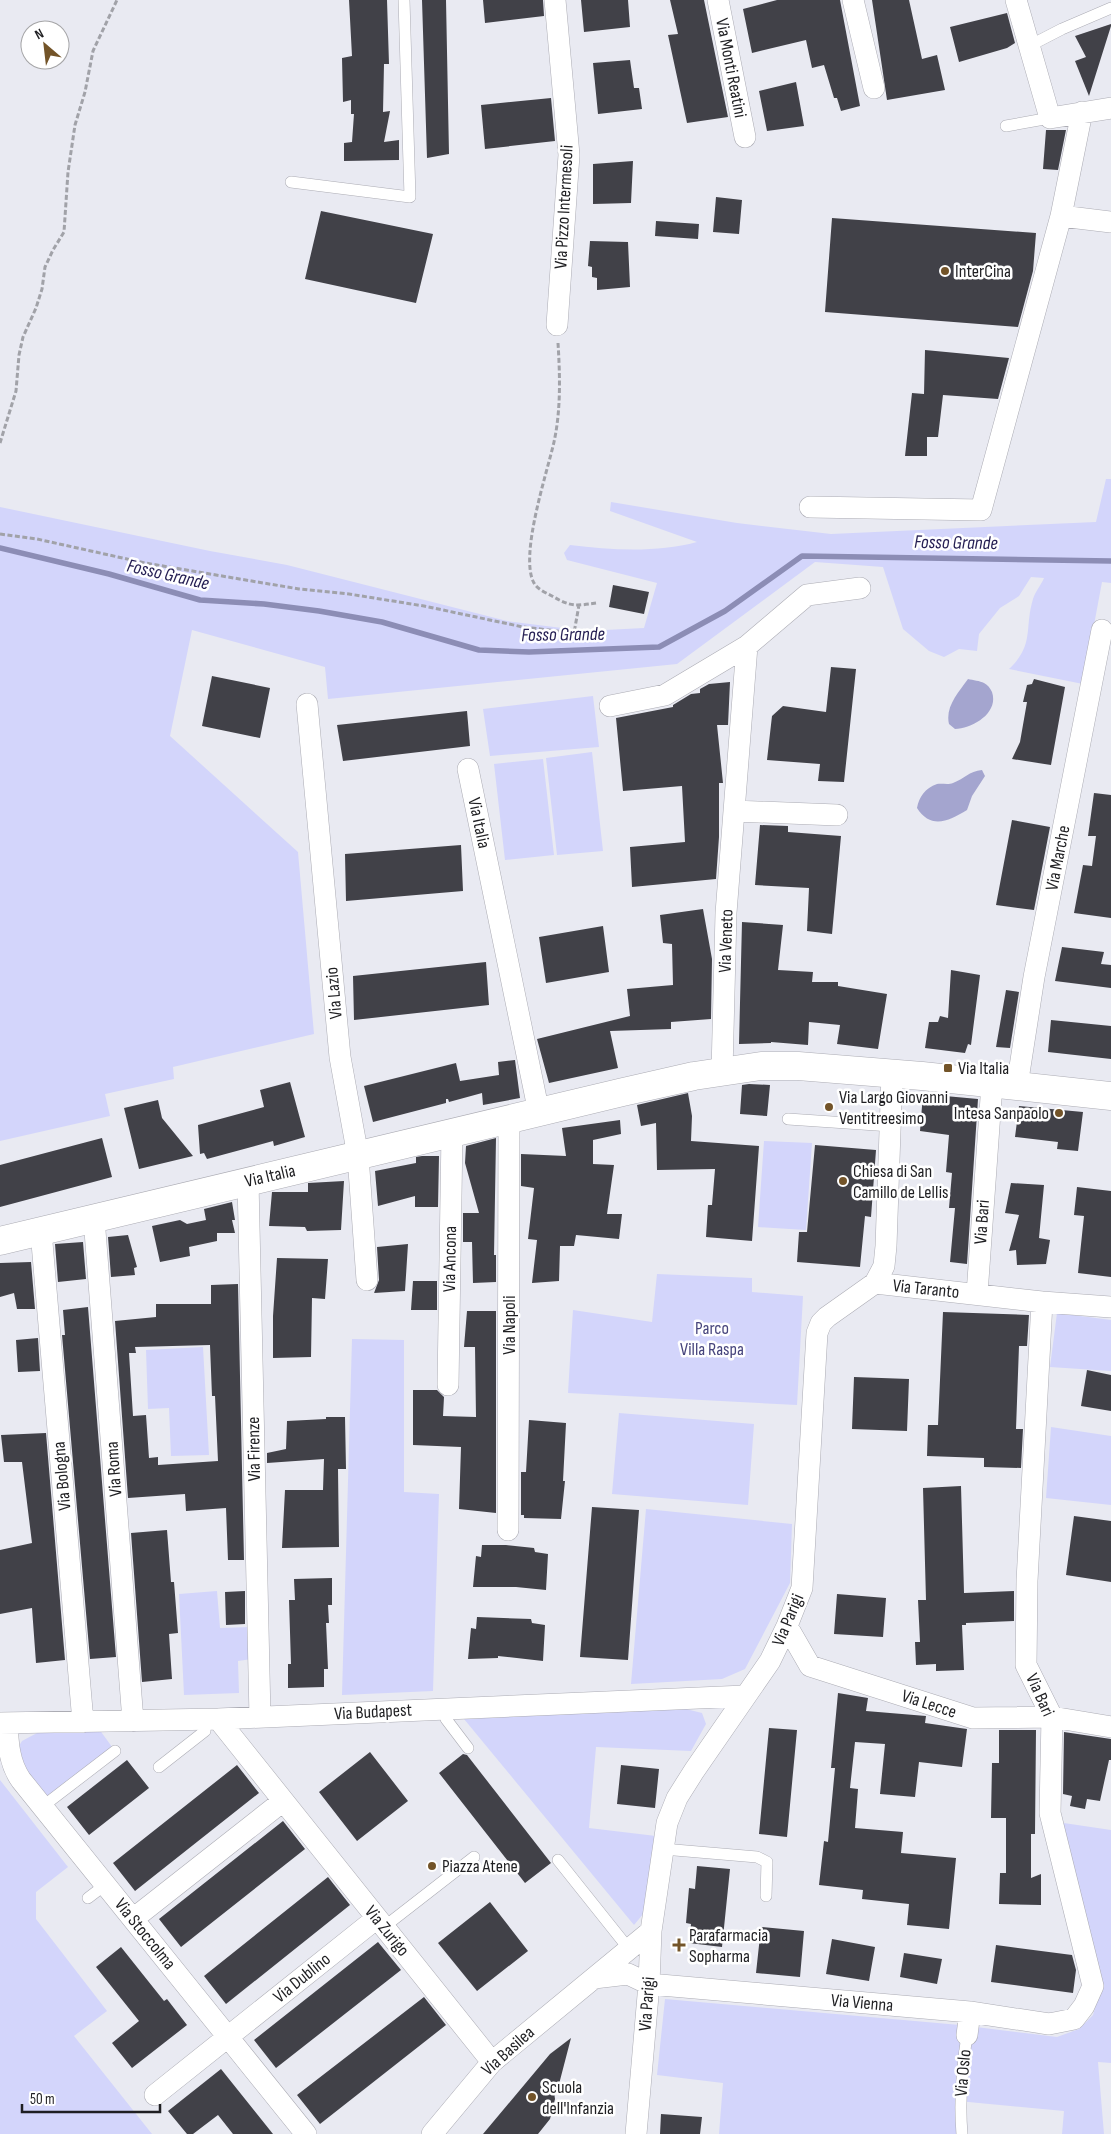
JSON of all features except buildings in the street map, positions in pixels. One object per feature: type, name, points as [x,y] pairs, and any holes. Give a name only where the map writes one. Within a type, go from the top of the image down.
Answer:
[{"type":"main road","name":"Via Italia","points":[[0,1241],[632,1090],[761,1066],[798,1066],[892,1074],[1111,1096]]},
{"type":"street","name":"Via Pizzo Intermesoli","points":[[555,0],[569,155],[557,325]]},
{"type":"street","name":"Via Monti Reatini","points":[[718,0],[745,137]]},
{"type":"street","points":[[853,0],[874,88]]},
{"type":"street","points":[[1016,0],[1050,118],[1111,108]]},
{"type":"street","points":[[810,507],[981,510],[1061,216],[1082,112]]},
{"type":"street","points":[[1061,216],[1111,222]]},
{"type":"street","points":[[610,706],[665,695],[747,646],[807,595],[860,588]]},
{"type":"street","name":"Via Marche","points":[[1005,1085],[1034,977],[1102,630]]},
{"type":"street","name":"Via Veneto","points":[[722,1072],[726,912],[747,646]]},
{"type":"street","name":"Via Lazio","points":[[307,704],[340,1057],[358,1156],[367,1280]]},
{"type":"street","name":"Via Italia","points":[[468,769],[539,1113]]},
{"type":"street","points":[[734,811],[837,815]]},
{"type":"street","points":[[875,1283],[884,1266],[886,1246],[892,1074]]},
{"type":"street","name":"Via Bari","points":[[977,1294],[1005,1085]]},
{"type":"street","name":"Via Napoli","points":[[508,1530],[509,1120]]},
{"type":"street","name":"Via Ancona","points":[[448,1385],[452,1133]]},
{"type":"street","name":"Via Firenze","points":[[248,1181],[260,1717]]},
{"type":"street","name":"Via Roma","points":[[94,1218],[133,1720]]},
{"type":"street","name":"Via Bologna","points":[[41,1231],[83,1722]]},
{"type":"street","name":"Via Taranto","points":[[875,1283],[977,1294]]},
{"type":"street","name":"Via Parigi","points":[[636,2134],[649,1984],[651,1930],[667,1823],[677,1798],[770,1660],[787,1626],[802,1588],[817,1333],[827,1317],[875,1283]]},
{"type":"street","points":[[977,1294],[1042,1302],[1111,1307]]},
{"type":"street","name":"Via Bari","points":[[1042,1302],[1028,1563],[1026,1665],[1052,1717],[1050,1813],[1093,1986],[1084,2006],[1074,2019]]},
{"type":"street","points":[[787,1626],[810,1666]]},
{"type":"street","name":"Via Lecce","points":[[770,1660],[783,1660],[810,1666],[973,1718],[1052,1717],[1111,1728]]},
{"type":"street","name":"Via Budapest","points":[[3,1723],[212,1719],[745,1696]]},
{"type":"street","name":"Via Zurigo","points":[[212,1719],[283,1800],[492,2062]]},
{"type":"street","name":"Via Stoccolma","points":[[3,1723],[16,1773],[306,2134]]},
{"type":"street","points":[[133,1920],[283,1800]]},
{"type":"street","name":"Via Dublino","points":[[155,2095],[228,2037],[381,1922]]},
{"type":"street","name":"Via Basilea","points":[[432,2134],[492,2062],[651,1930]]},
{"type":"street","points":[[594,1978],[628,1974],[649,1984]]},
{"type":"street","name":"Via Vienna","points":[[649,1984],[970,2012],[1049,2024],[1074,2019]]},
{"type":"street","name":"Via Oslo","points":[[967,2035],[970,2012]]},
{"type":"lane","points":[[291,182],[410,197],[404,0]]},
{"type":"lane","points":[[1030,46],[1062,29],[1111,8]]},
{"type":"lane","points":[[1006,126],[1050,118]]},
{"type":"lane","points":[[788,1119],[891,1126]]},
{"type":"lane","points":[[444,1709],[446,1719],[468,1748]]},
{"type":"lane","points":[[159,1767],[205,1731],[212,1719]]},
{"type":"lane","points":[[42,1807],[115,1751]]},
{"type":"lane","points":[[663,1849],[757,1857],[767,1862],[766,1896]]},
{"type":"lane","points":[[381,1922],[474,1857]]},
{"type":"lane","points":[[558,1860],[629,1949]]},
{"type":"lane","points":[[88,1898],[105,1885]]},
{"type":"lane","name":"Via Oslo","points":[[962,2134],[960,2112],[962,2067],[967,2035]]},
{"type":"path","points":[[0,443],[16,391],[18,355],[23,337],[42,289],[45,267],[64,232],[68,172],[74,133],[93,51],[118,0]]},
{"type":"path","points":[[557,325],[559,383],[554,440],[542,484],[529,547],[529,568],[534,584],[541,590],[572,606],[596,603]]},
{"type":"path","points":[[0,534],[37,539],[145,563],[299,589],[349,594],[424,606],[523,627],[574,633],[579,605]]},
{"type":"green space","points":[[1106,479],[1111,479],[1111,583],[1102,582],[1083,684],[1009,669],[1017,660],[1026,644],[1033,599],[1044,578],[1031,577],[1019,596],[1000,608],[979,634],[977,651],[959,649],[944,657],[929,651],[903,629],[883,567],[815,562],[677,664],[328,699],[325,667],[192,630],[170,736],[298,852],[314,1034],[173,1067],[174,1079],[105,1094],[110,1116],[0,1141],[0,507],[210,551],[287,565],[507,621],[586,631],[644,628],[657,583],[567,560],[564,553],[570,545],[634,550],[666,548],[697,542],[610,511],[611,502],[737,523],[831,534],[1096,522]]},
{"type":"green space","points":[[593,696],[599,747],[490,756],[483,709]]},
{"type":"green space","points":[[592,752],[603,851],[557,855],[546,758]]},
{"type":"green space","points":[[543,759],[554,855],[505,860],[494,764]]},
{"type":"green space","points":[[764,1141],[812,1143],[806,1230],[758,1227]]},
{"type":"green space","name":"Parco Villa Raspa","points":[[657,1274],[752,1278],[752,1292],[803,1296],[797,1405],[568,1393],[573,1310],[652,1322]]},
{"type":"green space","points":[[1057,1313],[1111,1320],[1111,1371],[1050,1367]]},
{"type":"green space","points":[[352,1339],[404,1340],[404,1492],[439,1494],[433,1691],[342,1695]]},
{"type":"green space","points":[[203,1347],[209,1455],[171,1456],[169,1408],[148,1409],[146,1350]]},
{"type":"green space","points":[[619,1413],[754,1424],[748,1505],[612,1494]]},
{"type":"green space","points":[[1051,1427],[1111,1436],[1111,1505],[1046,1498]]},
{"type":"green space","points":[[646,1509],[792,1524],[790,1583],[745,1669],[722,1679],[631,1684]]},
{"type":"green space","points":[[217,1591],[220,1628],[251,1627],[252,1659],[238,1661],[239,1693],[184,1695],[179,1594]]},
{"type":"green space","points":[[682,1708],[702,1713],[706,1724],[691,1751],[596,1747],[589,1828],[656,1836],[649,1907],[634,1925],[464,1719]]},
{"type":"green space","points":[[99,1729],[115,1751],[49,1802],[22,1768],[19,1746],[22,1741],[37,1733]]},
{"type":"green space","points":[[0,1780],[68,1867],[36,1892],[36,1919],[107,2011],[74,2036],[152,2134],[0,2134]]},
{"type":"green space","points":[[1057,1822],[1111,1830],[1111,2063],[1098,2062],[1104,2134],[1062,2134],[1064,2111],[958,2101],[959,2134],[719,2134],[723,2083],[657,2075],[665,1999],[960,2025],[1057,2037],[1079,2029],[1093,2015],[1098,1998]]},
{"type":"shaded area","points":[[968,679],[982,682],[989,687],[992,692],[992,706],[983,718],[969,726],[955,729],[949,724],[949,712],[953,700]]},
{"type":"shaded area","points":[[982,770],[985,776],[972,796],[967,810],[947,820],[934,821],[922,815],[917,808],[923,793],[929,788],[937,784],[953,783]]},
{"type":"waterway","name":"Fosso Grande","points":[[0,548],[109,574],[200,600],[264,604],[319,611],[382,622],[479,650],[529,652],[659,647],[725,611],[802,556],[1111,561]]},
{"type":"place","name":"InterCina","points":[[945,271]]},
{"type":"place","name":"Via Italia","points":[[948,1068]]},
{"type":"place","name":"Via Largo Giovanni Ventitreesimo","points":[[829,1107]]},
{"type":"place","name":"Intesa Sanpaolo","points":[[1059,1113]]},
{"type":"place","name":"Chiesa di San Camillo de Lellis","points":[[843,1181]]},
{"type":"place","name":"Piazza Atene","points":[[432,1866]]},
{"type":"place","name":"Parafarmacia Sopharma","points":[[679,1945]]},
{"type":"place","name":"Scuola dell'Infanzia","points":[[532,2097]]}]
